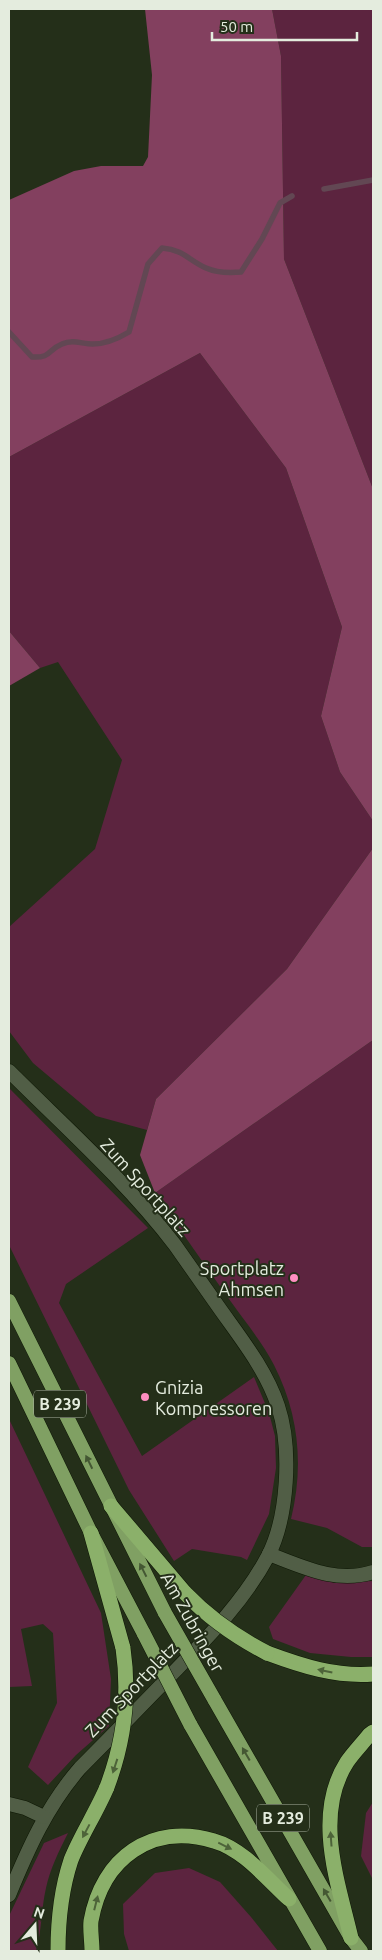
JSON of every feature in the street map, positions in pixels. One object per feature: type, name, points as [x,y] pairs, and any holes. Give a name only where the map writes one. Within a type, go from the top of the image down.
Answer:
[{"type":"highway","name":"Am Zubringer","points":[[9,1301],[165,1613],[351,1938],[361,1951]]},
{"type":"highway","name":"B 239","points":[[9,1363],[91,1533],[190,1724],[320,1951]]},
{"type":"highway","points":[[110,1506],[202,1611],[242,1640],[267,1653],[325,1672],[354,1676],[373,1674]]},
{"type":"highway","points":[[58,1951],[58,1918],[63,1889],[72,1858],[99,1807],[107,1787],[116,1762],[124,1728],[125,1666],[122,1648],[91,1533]]},
{"type":"highway","points":[[351,1938],[333,1862],[330,1822],[335,1789],[347,1763],[373,1732]]},
{"type":"highway","points":[[92,1951],[91,1922],[98,1892],[111,1870],[136,1848],[159,1837],[186,1836],[214,1841],[237,1852],[289,1899]]},
{"type":"street","name":"Zum Sportplatz","points":[[9,1071],[116,1177],[174,1244],[266,1376],[279,1408],[285,1437],[287,1468],[280,1519],[269,1554],[238,1604],[62,1789],[44,1817],[9,1895]]},
{"type":"street","points":[[269,1554],[332,1576],[351,1576],[373,1572]]},
{"type":"street","points":[[9,1804],[25,1808],[44,1817]]},
{"type":"shaded area","points":[[145,9],[272,9],[281,56],[284,259],[373,489],[373,821],[340,772],[321,716],[342,627],[286,468],[200,353],[9,457],[9,200],[74,171],[101,166],[143,166],[148,157],[152,75]]},
{"type":"shaded area","points":[[272,9],[373,9],[373,489],[284,259],[281,56]]},
{"type":"shaded area","points":[[200,353],[286,468],[342,627],[321,716],[340,772],[373,821],[373,848],[287,969],[156,1099],[147,1130],[96,1116],[33,1063],[9,1031],[9,927],[95,849],[122,760],[58,662],[40,668],[9,631],[9,457]]},
{"type":"shaded area","points":[[9,631],[40,668],[9,686]]},
{"type":"shaded area","points":[[373,848],[373,1040],[155,1193],[140,1155],[156,1099],[287,969]]},
{"type":"shaded area","name":"Sportplatz Ahmsen","points":[[373,1040],[373,1547],[362,1547],[327,1528],[291,1519],[297,1479],[297,1440],[289,1402],[282,1384],[274,1365],[259,1340],[155,1193]]},
{"type":"shaded area","points":[[9,1088],[148,1228],[66,1284],[59,1303],[142,1456],[254,1377],[269,1413],[275,1436],[276,1468],[269,1514],[247,1560],[241,1557],[192,1549],[174,1561],[129,1490],[9,1245]]},
{"type":"shaded area","points":[[9,1419],[101,1613],[111,1679],[109,1726],[76,1755],[48,1785],[28,1767],[57,1703],[53,1633],[43,1624],[21,1629],[32,1686],[9,1687]]},
{"type":"shaded area","points":[[306,1575],[335,1583],[373,1581],[373,1657],[310,1653],[273,1639],[269,1627]]},
{"type":"shaded area","points":[[373,1802],[373,1880],[361,1856],[366,1813]]},
{"type":"shaded area","points":[[68,1833],[55,1860],[48,1881],[36,1951],[9,1951],[9,1916],[44,1843]]},
{"type":"shaded area","points":[[189,1868],[220,1882],[278,1951],[129,1951],[124,1934],[123,1904],[155,1873]]},
{"type":"waterway","points":[[324,189],[373,180]]},
{"type":"waterway","points":[[9,332],[32,357],[46,355],[57,346],[66,343],[98,344],[121,336],[129,332],[148,264],[162,248],[181,253],[210,270],[241,272],[262,239],[280,203],[292,196]]},
{"type":"place","name":"Sportplatz Ahmsen","points":[[294,1278]]},
{"type":"place","name":"Gnizia Kompressoren","points":[[145,1397]]}]
